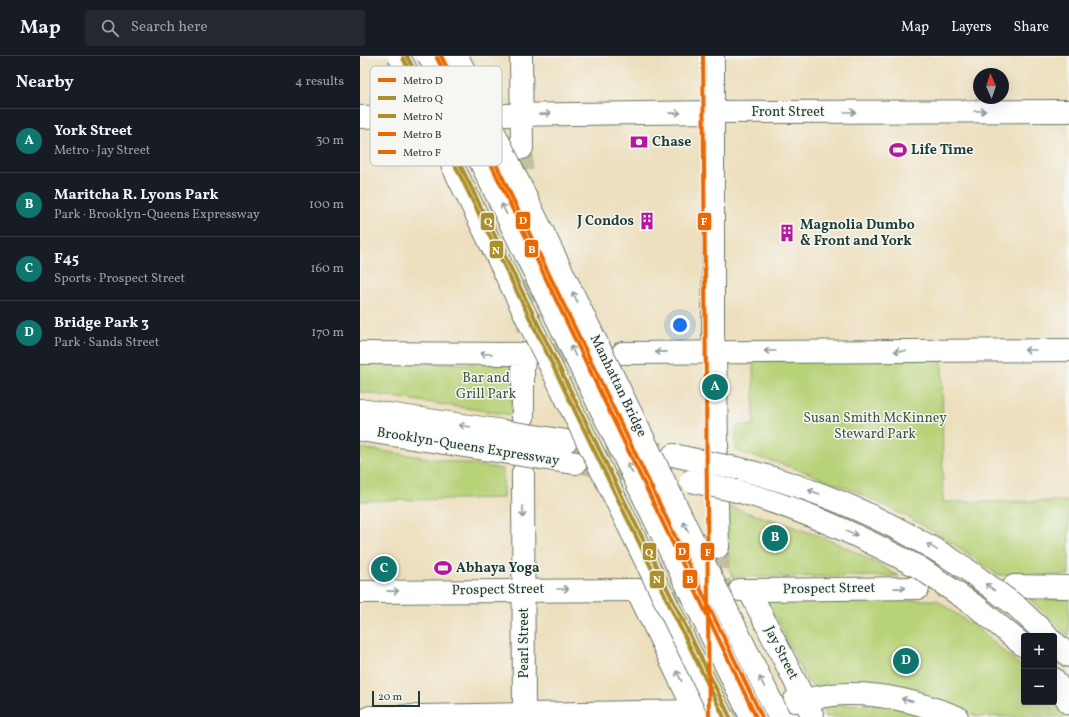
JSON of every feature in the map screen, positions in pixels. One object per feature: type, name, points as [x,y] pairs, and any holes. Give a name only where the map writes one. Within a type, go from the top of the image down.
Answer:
[{"type":"main road","points":[[399,56],[404,66]]},
{"type":"main road","points":[[429,56],[434,66]]},
{"type":"main road","name":"Manhattan Bridge","points":[[457,56],[462,66]]},
{"type":"main road","points":[[521,56],[514,115],[522,148]]},
{"type":"main road","points":[[713,56],[713,334],[717,447]]},
{"type":"main road","name":"Front Street","points":[[514,115],[713,112],[1069,111]]},
{"type":"main road","points":[[360,117],[370,117]]},
{"type":"main road","name":"Manhattan Bridge","points":[[502,148],[779,717]]},
{"type":"main road","points":[[453,166],[722,717]]},
{"type":"main road","points":[[483,166],[752,717]]},
{"type":"main road","points":[[623,353],[1069,350]]},
{"type":"main road","points":[[360,354],[525,354],[523,368],[523,417]]},
{"type":"main road","name":"Brooklyn-Queens Expressway","points":[[360,410],[503,442]]},
{"type":"main road","name":"Brooklyn-Queens Expressway","points":[[360,430],[503,442],[541,447],[576,463]]},
{"type":"main road","name":"Brooklyn-Queens Expressway","points":[[541,447],[566,441]]},
{"type":"main road","points":[[682,457],[760,473],[799,486],[855,508],[914,536],[965,568],[1015,596],[1046,633]]},
{"type":"main road","name":"Pearl Street","points":[[523,473],[524,716]]},
{"type":"main road","points":[[688,480],[737,491],[781,504],[868,540],[919,578],[977,607],[1021,644]]},
{"type":"main road","points":[[718,504],[718,547]]},
{"type":"main road","name":"Prospect Street","points":[[744,590],[919,578]]},
{"type":"main road","points":[[1015,596],[1069,587]]},
{"type":"main road","name":"Prospect Street","points":[[360,592],[637,590],[697,714]]},
{"type":"main road","name":"Jay Street","points":[[744,590],[804,706]]},
{"type":"main road","points":[[1057,645],[1069,656]]},
{"type":"main road","points":[[1057,678],[1069,691]]},
{"type":"main road","points":[[1057,684],[1069,702]]},
{"type":"main road","points":[[804,706],[846,694],[892,697],[926,705],[957,717]]},
{"type":"main road","points":[[370,717],[697,714]]},
{"type":"green space","name":"Susan Smith McKinney Steward Park","points":[[942,359],[943,502],[1069,501],[1069,575],[998,575],[934,532],[908,517],[859,493],[806,472],[736,451],[736,426],[754,425],[753,360]]},
{"type":"green space","name":"Bar and Grill Park","points":[[360,362],[509,364],[512,371],[512,415],[360,392]]},
{"type":"green space","points":[[360,448],[503,469],[503,498],[360,501]]},
{"type":"green space","points":[[726,506],[809,532],[836,543],[899,576],[733,577],[728,567]]},
{"type":"green space","points":[[764,596],[793,600],[937,600],[980,631],[1021,666],[1021,705],[1057,705],[1057,703],[1069,717],[979,717],[923,695],[813,686],[807,681],[777,618],[772,614]]},
{"type":"green space","points":[[1029,599],[1069,599],[1069,636]]},
{"type":"green space","points":[[884,704],[933,717],[825,717],[824,714],[827,705]]},
{"type":"tunnel","points":[[522,148],[523,239],[534,285],[525,354],[620,353]]},
{"type":"tunnel","points":[[573,442],[666,454]]},
{"type":"tunnel","points":[[584,464],[685,480]]},
{"type":"tunnel","points":[[718,547],[720,590]]},
{"type":"tunnel","points":[[937,587],[1003,587]]},
{"type":"tunnel","points":[[642,590],[735,590]]},
{"type":"tunnel","points":[[700,711],[778,703]]},
{"type":"metro line","name":"Q","points":[[407,56],[412,66]]},
{"type":"metro line","name":"D","points":[[441,56],[446,66]]},
{"type":"metro line","name":"F","points":[[703,56],[709,717]]},
{"type":"metro line","name":"N","points":[[403,58],[407,66]]},
{"type":"metro line","name":"B","points":[[437,58],[441,66]]},
{"type":"metro line","name":"N","points":[[456,166],[724,717]]},
{"type":"metro line","name":"Q","points":[[461,166],[730,717]]},
{"type":"metro line","name":"B","points":[[492,166],[756,717]]},
{"type":"metro line","name":"D","points":[[497,166],[762,717]]},
{"type":"place","name":"Chase","points":[[639,142]]},
{"type":"place","name":"Life Time","points":[[898,150]]},
{"type":"place","name":"J Condos","points":[[647,221]]},
{"type":"place","name":"Magnolia Dumbo & Front and York","points":[[787,233]]},
{"type":"place","name":"York Street","points":[[715,387]]},
{"type":"place","name":"Maritcha R. Lyons Park","points":[[775,538]]},
{"type":"place","name":"Abhaya Yoga","points":[[443,568]]},
{"type":"place","name":"F45","points":[[384,569]]},
{"type":"place","name":"Bridge Park 3","points":[[906,661]]}]
